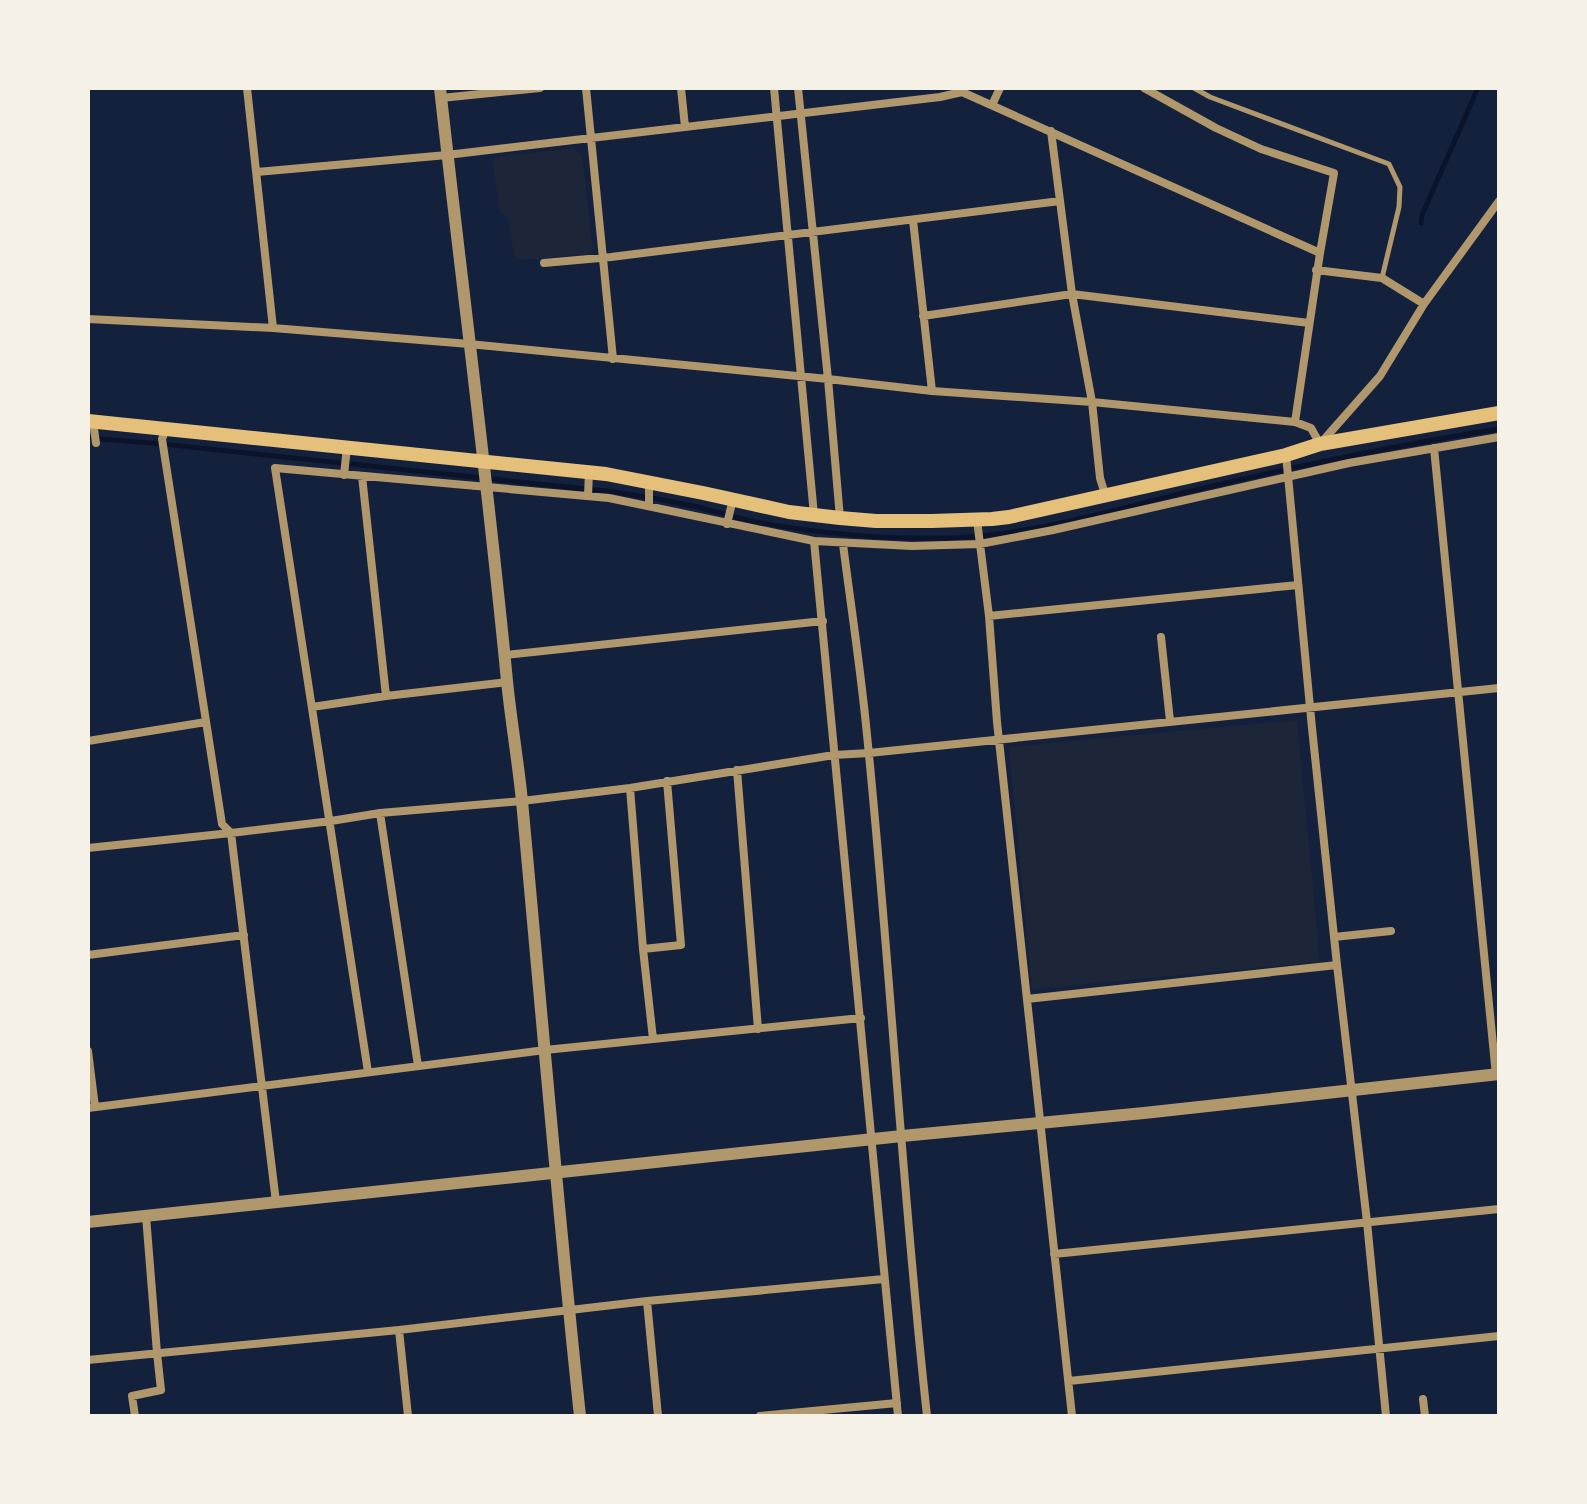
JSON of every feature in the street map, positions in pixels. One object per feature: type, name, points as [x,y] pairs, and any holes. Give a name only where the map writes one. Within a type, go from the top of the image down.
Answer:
[{"type":"main road","points":[[91,422],[164,439],[346,462],[486,476],[589,472],[649,481],[789,512],[876,521],[978,524],[1050,512],[1105,494],[1286,458],[1320,444],[1499,413]]},
{"type":"street","points":[[247,88],[273,328]]},
{"type":"street","points":[[540,88],[440,93],[522,801],[580,1416]]},
{"type":"street","points":[[586,88],[613,359]]},
{"type":"street","points":[[681,88],[685,127]]},
{"type":"street","points":[[774,88],[814,515]]},
{"type":"street","points":[[798,88],[840,518]]},
{"type":"street","points":[[992,105],[1000,88]]},
{"type":"street","points":[[1144,88],[1261,149],[1334,173],[1316,270],[1295,422]]},
{"type":"street","points":[[257,172],[447,155],[940,97],[960,90],[1320,253]]},
{"type":"street","points":[[1051,131],[1072,294],[1105,494]]},
{"type":"street","points":[[544,263],[1060,201]]},
{"type":"street","points":[[88,319],[273,328],[469,344],[932,391],[1092,402],[1295,422],[1311,428],[1320,444],[1380,376],[1424,304],[1499,201]]},
{"type":"street","points":[[913,220],[932,391]]},
{"type":"street","points":[[1316,270],[1382,278],[1424,304]]},
{"type":"street","points":[[923,316],[1072,294],[1309,323]]},
{"type":"street","points":[[91,422],[96,443]]},
{"type":"street","points":[[368,1072],[275,468],[346,462],[362,476],[486,476],[814,541],[912,546],[980,541],[1053,528],[1287,475],[1499,437]]},
{"type":"street","points":[[164,439],[222,824],[231,833],[276,1202]]},
{"type":"street","points":[[88,1222],[1498,1074],[1434,448]]},
{"type":"street","points":[[1286,458],[1386,1416]]},
{"type":"street","points":[[588,496],[589,472]]},
{"type":"street","points":[[362,476],[386,696]]},
{"type":"street","points":[[649,481],[649,506]]},
{"type":"street","points":[[727,524],[733,499]]},
{"type":"street","points":[[1050,512],[1053,528]]},
{"type":"street","points":[[978,524],[1072,1416]]},
{"type":"street","points":[[814,541],[898,1416]]},
{"type":"street","points":[[843,544],[869,753],[912,1277],[927,1416]]},
{"type":"street","points":[[989,616],[1298,585]]},
{"type":"street","points":[[505,655],[823,621]]},
{"type":"street","points":[[1161,637],[1170,721]]},
{"type":"street","points":[[312,707],[508,682]]},
{"type":"street","points":[[88,848],[380,813],[630,788],[834,755],[1499,688]]},
{"type":"street","points":[[88,741],[206,722]]},
{"type":"street","points":[[737,770],[758,1029]]},
{"type":"street","points":[[643,949],[681,945],[667,781]]},
{"type":"street","points":[[630,788],[653,1039]]},
{"type":"street","points":[[380,813],[418,1066]]},
{"type":"street","points":[[1334,937],[1391,931]]},
{"type":"street","points":[[88,955],[244,935]]},
{"type":"street","points":[[1027,999],[1337,965]]},
{"type":"street","points":[[88,1051],[91,1107],[545,1050],[861,1018]]},
{"type":"street","points":[[1054,1254],[1499,1209]]},
{"type":"street","points":[[135,1416],[132,1396],[161,1390],[146,1216]]},
{"type":"street","points":[[88,1360],[884,1279]]},
{"type":"street","points":[[647,1301],[658,1416]]},
{"type":"street","points":[[399,1330],[408,1416]]},
{"type":"street","points":[[1069,1381],[1499,1336]]},
{"type":"street","points":[[1423,1399],[1425,1416]]},
{"type":"street","points":[[760,1416],[897,1403]]},
{"type":"lane","points":[[1194,88],[1225,103],[1389,164],[1400,187],[1399,207],[1382,278]]},
{"type":"shaded area","points":[[574,148],[582,155],[593,250],[589,254],[523,260],[514,255],[508,218],[500,212],[492,160]]},
{"type":"shaded area","points":[[1297,720],[1320,962],[1032,989],[1009,747]]},
{"type":"waterway","points":[[1421,223],[1478,88]]},
{"type":"waterway","points":[[88,438],[615,492],[749,520],[830,533],[955,538],[1015,532],[1306,465],[1499,429]]}]
